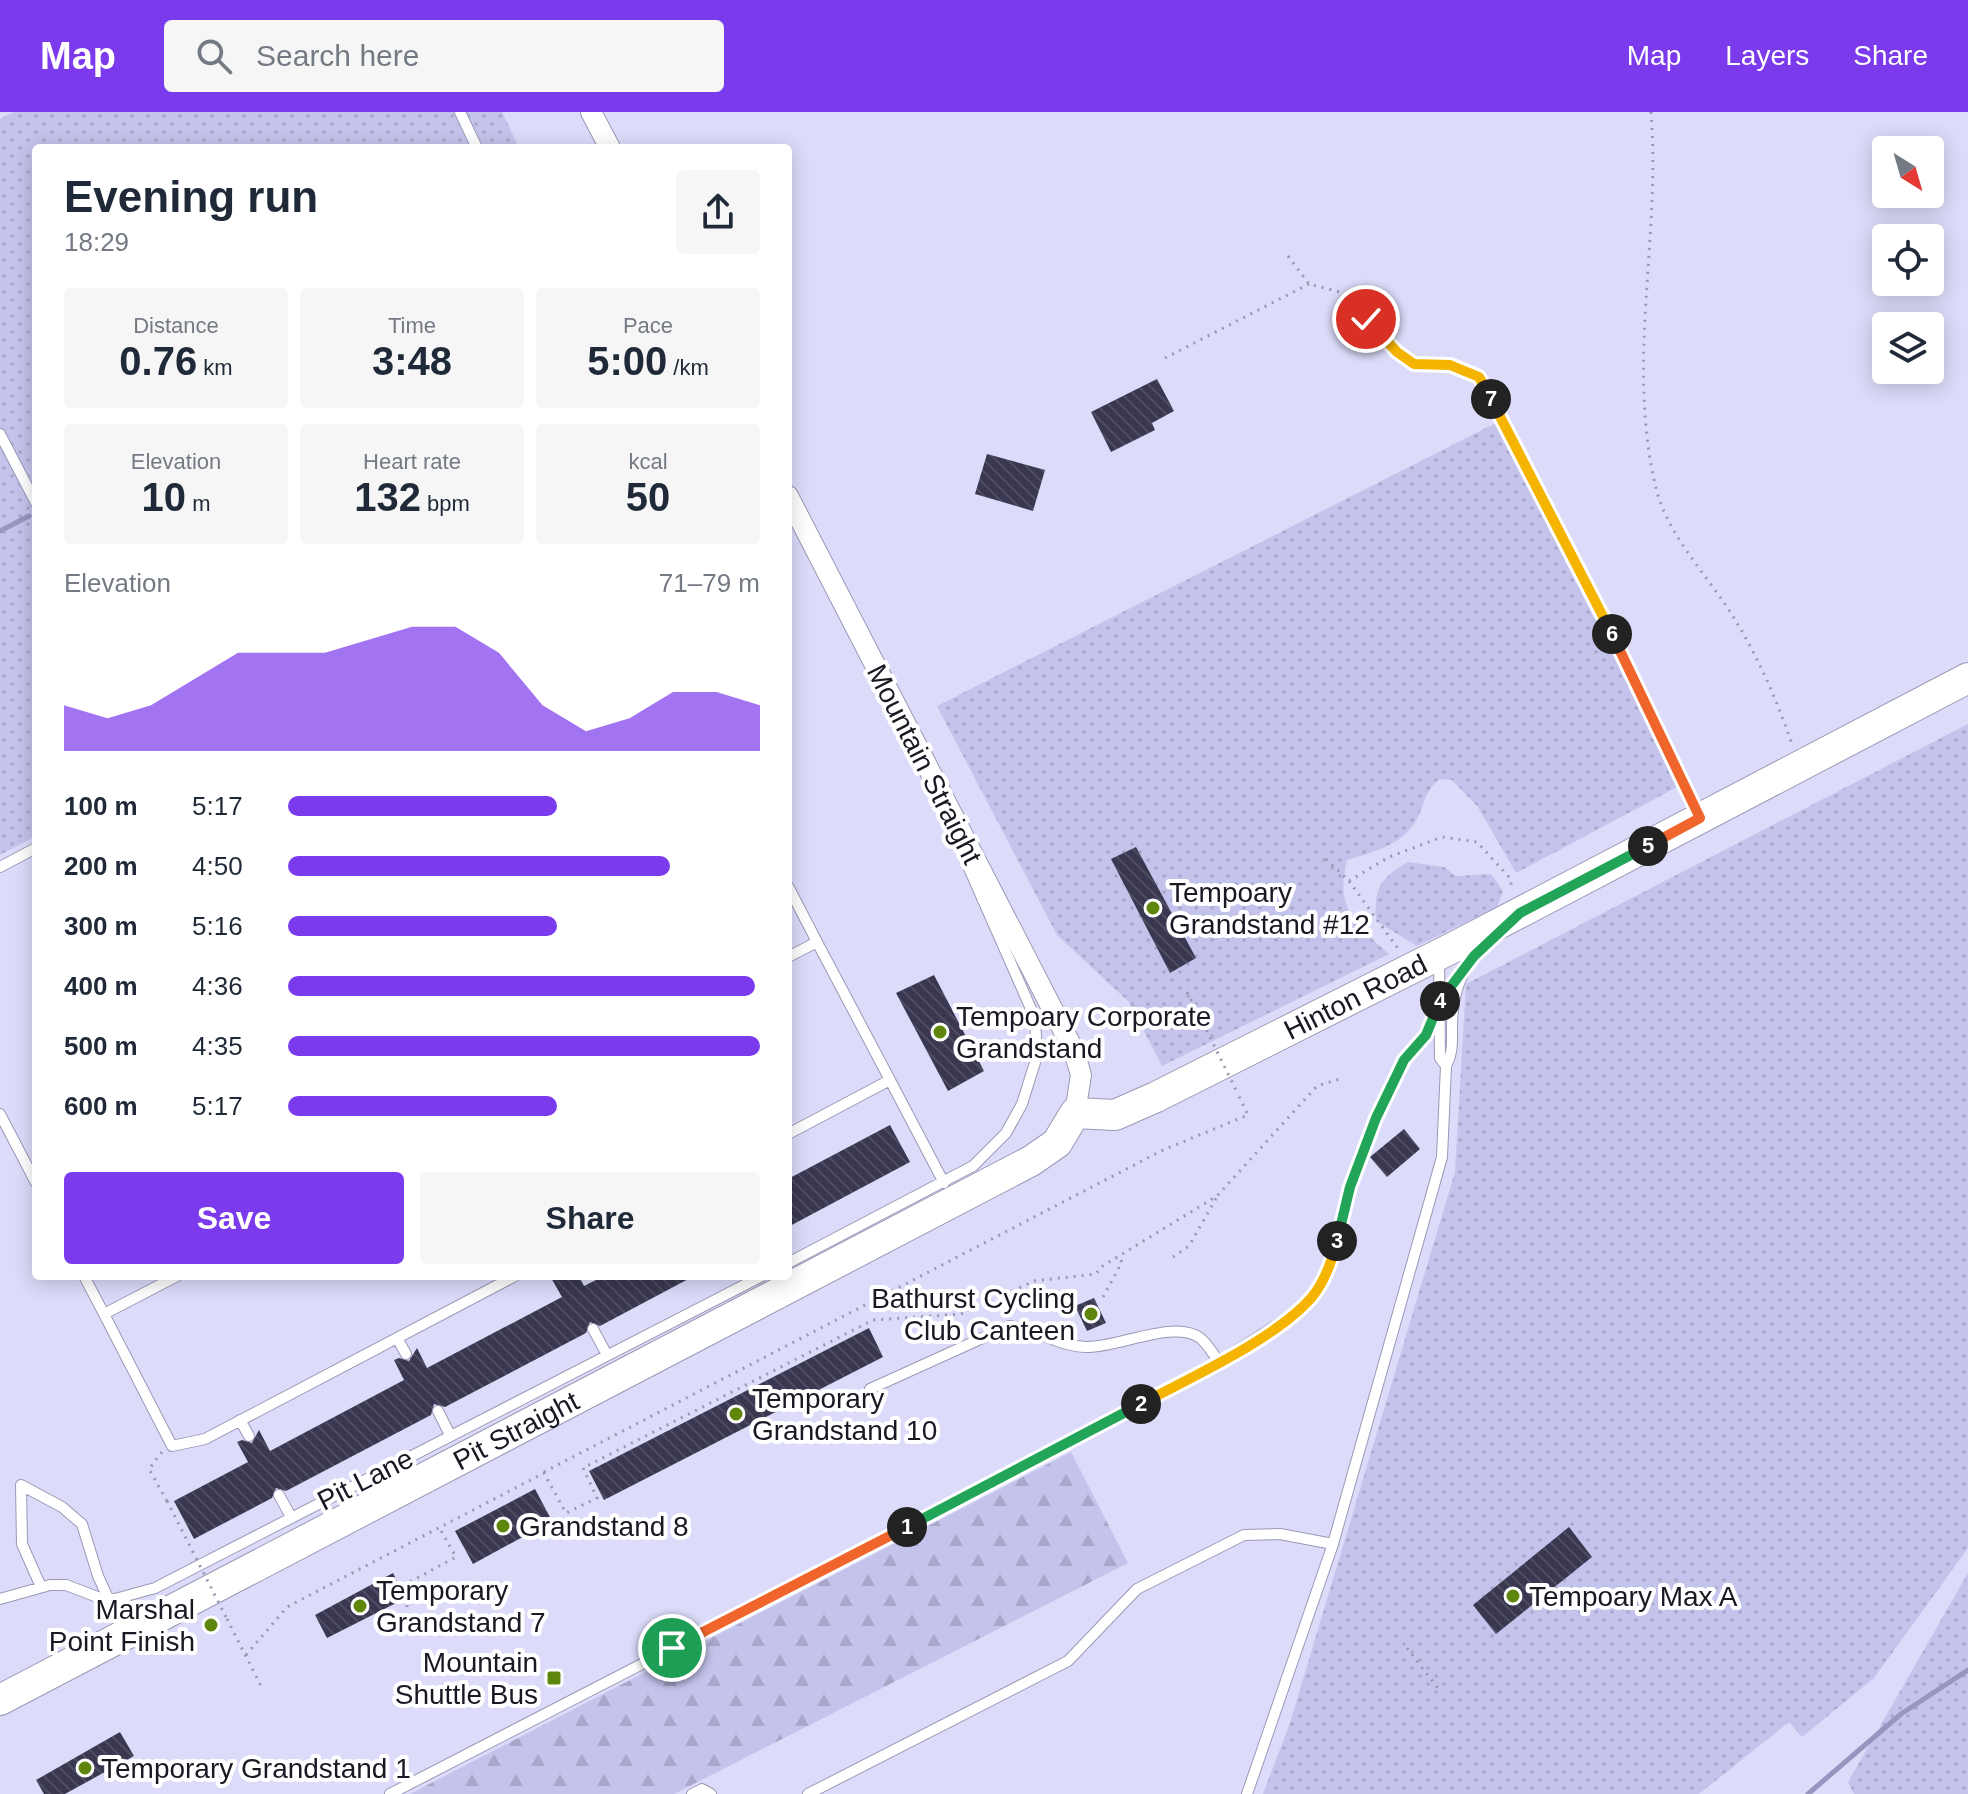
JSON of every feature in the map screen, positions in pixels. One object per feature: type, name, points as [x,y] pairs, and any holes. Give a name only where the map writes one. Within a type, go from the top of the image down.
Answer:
[{"type":"street","points":[[591,112],[608,144]]},
{"type":"street","name":"Mountain Straight","points":[[792,504],[1064,1031],[1081,1069],[1075,1113]]},
{"type":"street","name":"Hinton Road","points":[[1075,1113],[1115,1115],[1156,1097],[1427,961],[1968,678]]},
{"type":"street","name":"Pit Straight","points":[[0,1700],[1031,1161],[1057,1143],[1075,1113]]},
{"type":"lane","points":[[460,112],[475,144]]},
{"type":"lane","points":[[0,434],[32,495]]},
{"type":"lane","points":[[792,1261],[944,1183],[985,1156],[1015,1118],[1034,1069],[1037,1029],[922,759]]},
{"type":"lane","points":[[0,867],[32,850]]},
{"type":"lane","points":[[792,894],[944,1183]]},
{"type":"lane","points":[[390,1794],[1049,1454],[1219,1362],[1288,1318],[1312,1297],[1325,1276],[1362,1152],[1404,1060],[1426,1035],[1439,1002],[1456,985],[1474,956],[1520,913]]},
{"type":"lane","points":[[792,955],[817,942]]},
{"type":"lane","points":[[1427,961],[1439,1002],[1440,1058],[1446,1066]]},
{"type":"lane","points":[[1247,1794],[1333,1544],[1442,1157],[1446,1066],[1452,1054],[1456,985]]},
{"type":"lane","points":[[792,1132],[890,1080]]},
{"type":"lane","points":[[0,1114],[32,1175]]},
{"type":"lane","points":[[86,1280],[172,1446],[205,1439],[507,1280]]},
{"type":"lane","points":[[104,1314],[169,1280]]},
{"type":"lane","name":"Pit Lane","points":[[0,1599],[41,1587],[66,1585],[108,1598],[155,1588],[754,1280]]},
{"type":"lane","points":[[870,1389],[1009,1326],[1026,1328],[1061,1344],[1087,1347],[1134,1341],[1169,1331],[1186,1331],[1201,1338],[1219,1362]]},
{"type":"lane","points":[[593,1329],[607,1355]]},
{"type":"lane","points":[[397,1338],[406,1354]]},
{"type":"lane","points":[[438,1411],[450,1435]]},
{"type":"lane","points":[[240,1420],[249,1436]]},
{"type":"lane","points":[[41,1587],[22,1544],[21,1485],[62,1507],[82,1524],[108,1598]]},
{"type":"lane","points":[[279,1495],[291,1517]]},
{"type":"lane","points":[[808,1794],[1068,1661],[1137,1589],[1244,1535],[1280,1534],[1333,1544]]},
{"type":"lane","points":[[692,1794],[702,1789],[711,1794]]},
{"type":"path","points":[[1651,112],[1653,240],[1645,370],[1647,434],[1656,490],[1668,518],[1747,641],[1774,692],[1800,766]]},
{"type":"path","points":[[1288,256],[1309,284],[1348,294],[1397,352],[1414,364],[1450,365],[1479,377],[1563,532],[1700,818]]},
{"type":"path","points":[[1165,358],[1309,284]]},
{"type":"path","points":[[1349,881],[1389,857],[1442,837],[1477,842],[1509,877],[1520,913]]},
{"type":"path","points":[[1326,859],[1349,881],[1393,943],[1427,961]]},
{"type":"path","points":[[246,1655],[287,1607],[1163,1150],[1248,1115],[1187,992]]},
{"type":"path","points":[[1173,1257],[1189,1246],[1217,1196],[1317,1086],[1340,1079]]},
{"type":"path","points":[[544,1473],[566,1513],[597,1498],[583,1468],[873,1320],[961,1314],[1034,1281],[1096,1274],[1118,1256],[1217,1196]]},
{"type":"path","points":[[1103,1297],[1122,1262],[1118,1256]]},
{"type":"path","points":[[172,1446],[160,1453],[149,1469],[263,1690]]},
{"type":"path","points":[[406,1615],[408,1596],[402,1586],[456,1557],[439,1527]]},
{"type":"path","points":[[1407,1648],[1440,1691]]},
{"type":"green space","points":[[14,112],[502,112],[517,144],[32,144],[32,838],[0,855],[0,119]]},
{"type":"green space","points":[[1496,423],[1679,786],[1516,873],[1478,807],[1452,780],[1439,779],[1408,832],[1384,848],[1347,860],[1344,891],[1350,914],[1389,954],[1162,1066],[1129,1002],[1057,935],[937,706]]},
{"type":"green space","points":[[1968,724],[1968,1548],[1874,1678],[1802,1737],[1789,1722],[1699,1794],[1263,1794],[1290,1723],[1455,1172],[1466,984]]},
{"type":"green space","points":[[1408,862],[1444,867],[1456,876],[1491,874],[1503,891],[1497,907],[1417,946],[1376,921],[1376,900],[1381,885]]},
{"type":"green space","points":[[1071,1452],[1128,1563],[674,1794],[410,1794]]},
{"type":"green space","points":[[1968,1573],[1968,1794],[1854,1794],[1848,1782]]},
{"type":"building","points":[[1157,379],[1174,411],[1152,423],[1155,430],[1111,452],[1091,412]]},
{"type":"building","points":[[987,454],[1045,470],[1033,511],[975,494]]},
{"type":"building","name":"Tempoary Grandstand #12","points":[[1136,847],[1196,958],[1170,973],[1111,859]]},
{"type":"building","name":"Tempoary Corporate Grandstand","points":[[934,975],[984,1071],[948,1091],[896,993]]},
{"type":"building","points":[[890,1125],[910,1162],[792,1225],[792,1177]]},
{"type":"building","points":[[1404,1129],[1420,1149],[1387,1177],[1370,1157]]},
{"type":"building","points":[[552,1280],[581,1280],[584,1286],[596,1280],[686,1280],[600,1326],[590,1322],[586,1333],[445,1407],[434,1404],[431,1415],[286,1491],[276,1488],[272,1498],[194,1539],[174,1501],[248,1462],[237,1442],[252,1443],[259,1430],[270,1451],[404,1380],[394,1360],[409,1361],[417,1348],[427,1368],[562,1297]]},
{"type":"building","name":"Bathurst Cycling Club Canteen","points":[[1094,1298],[1106,1323],[1087,1331],[1075,1306]]},
{"type":"building","name":"Temporary Grandstand 10","points":[[869,1328],[883,1357],[604,1500],[589,1471]]},
{"type":"building","name":"Grandstand 8","points":[[535,1489],[552,1521],[473,1564],[455,1531]]},
{"type":"building","points":[[1569,1527],[1592,1557],[1496,1634],[1473,1605]]},
{"type":"building","name":"Temporary Grandstand 7","points":[[393,1573],[406,1598],[327,1638],[315,1615]]},
{"type":"building","name":"Temporary Grandstand 1","points":[[120,1732],[134,1756],[65,1794],[44,1794],[36,1780]]},
{"type":"waterway","points":[[0,531],[29,516]]},
{"type":"waterway","points":[[1808,1794],[1901,1714],[1968,1670]]},
{"type":"place","name":"Tempoary Grandstand #12","points":[[1153,908]]},
{"type":"place","name":"Tempoary Corporate Grandstand","points":[[940,1032]]},
{"type":"place","name":"Bathurst Cycling Club Canteen","points":[[1091,1314]]},
{"type":"place","name":"Temporary Grandstand 10","points":[[736,1414]]},
{"type":"place","name":"Grandstand 8","points":[[503,1526]]},
{"type":"place","name":"Tempoary Max A","points":[[1513,1596]]},
{"type":"place","name":"Temporary Grandstand 7","points":[[360,1606]]},
{"type":"place","name":"Marshal Point Finish","points":[[211,1625]]},
{"type":"place","name":"Mountain Shuttle Bus","points":[[554,1678]]},
{"type":"place","name":"Temporary Grandstand 1","points":[[85,1768]]},
{"type":"route","points":[[672,1648],[1049,1454],[1219,1362],[1288,1318],[1312,1297],[1325,1276],[1333,1257],[1350,1187],[1389,1089],[1404,1060],[1426,1035],[1439,1002],[1456,985],[1474,956],[1520,913],[1700,818],[1563,532],[1479,377],[1450,365],[1414,364],[1397,352],[1366,319]]}]
